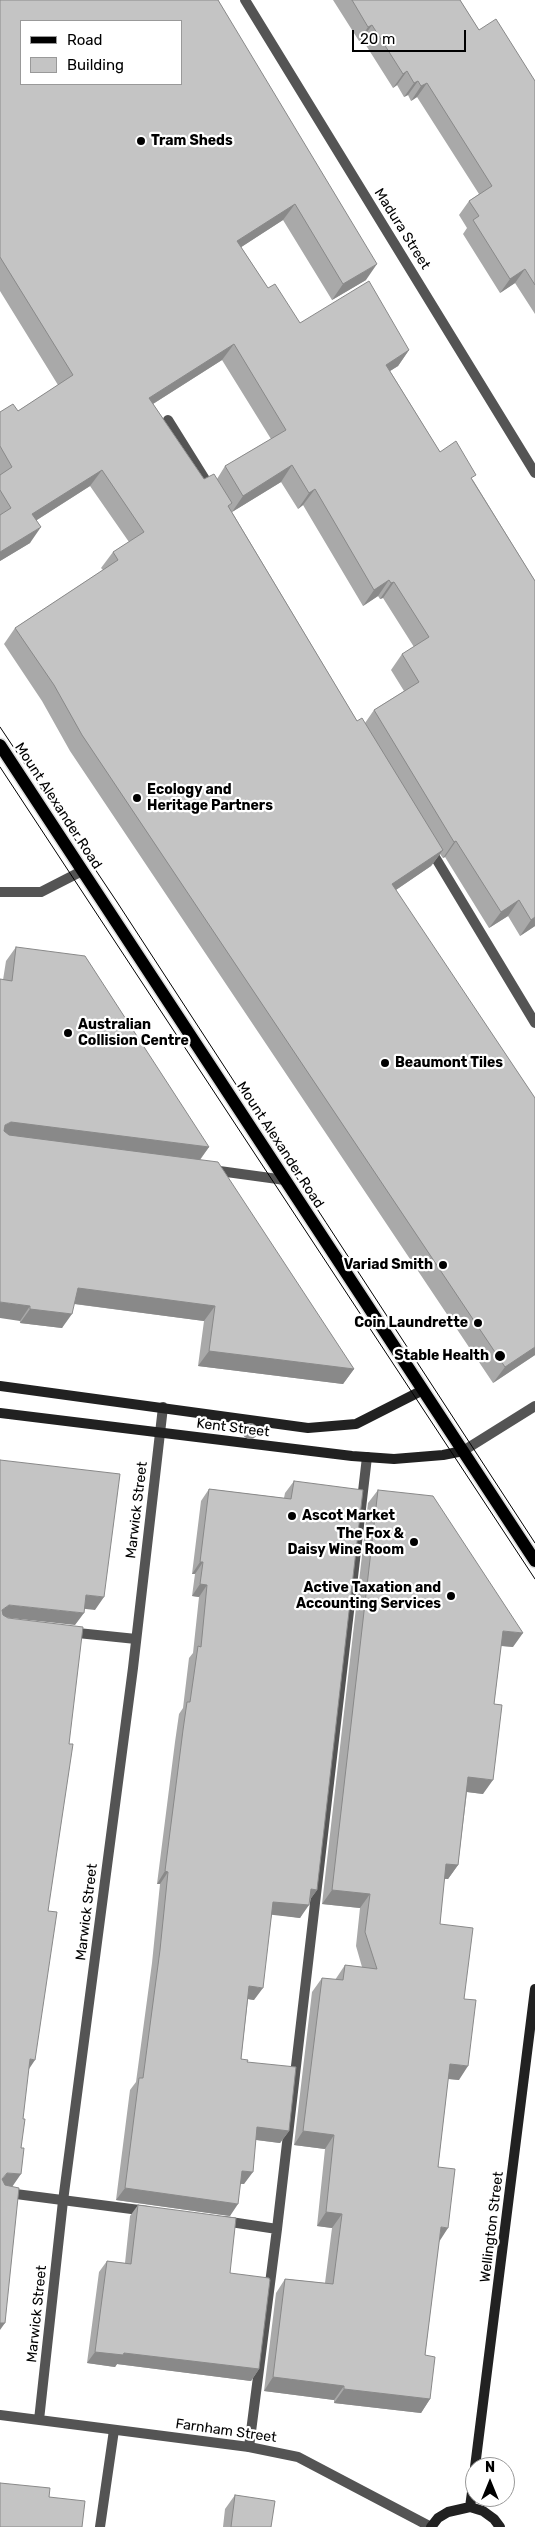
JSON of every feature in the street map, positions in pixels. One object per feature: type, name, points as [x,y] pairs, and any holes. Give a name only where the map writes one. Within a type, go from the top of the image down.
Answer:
[{"type":"main road","name":"Mount Alexander Road","points":[[0,745],[535,1561]]},
{"type":"street","name":"Madura Street","points":[[245,0],[535,473]]},
{"type":"street","points":[[168,420],[215,496]]},
{"type":"street","points":[[421,834],[535,1024]]},
{"type":"street","points":[[0,892],[41,892],[82,871]]},
{"type":"street","points":[[201,1169],[284,1180]]},
{"type":"street","name":"Kent Street","points":[[0,1386],[296,1426],[333,1428],[362,1422],[423,1390]]},
{"type":"street","points":[[463,1451],[535,1406]]},
{"type":"street","name":"Marwick Street","points":[[39,2420],[63,2201],[136,1640],[163,1407]]},
{"type":"street","name":"Kent Street","points":[[0,1413],[367,1457],[403,1458],[443,1455],[463,1451]]},
{"type":"street","points":[[248,2447],[277,2228],[367,1457]]},
{"type":"street","points":[[55,1630],[136,1640]]},
{"type":"street","name":"Wellington Street","points":[[476,2457],[535,1989]]},
{"type":"street","points":[[0,2192],[161,2213]]},
{"type":"street","points":[[210,2220],[277,2228]]},
{"type":"street","name":"Farnham Street","points":[[0,2415],[248,2447],[298,2457],[431,2527]]},
{"type":"street","points":[[100,2527],[114,2430]]},
{"type":"street","points":[[431,2527],[438,2518],[448,2512],[470,2507],[483,2511],[494,2519],[500,2527]]},
{"type":"building","points":[[0,0],[218,0],[377,264],[343,284],[295,204],[237,241],[268,288],[275,284],[300,323],[369,281],[409,350],[386,365],[440,452],[456,441],[476,475],[471,478],[535,581],[535,917],[531,920],[519,900],[501,912],[456,841],[454,842],[374,710],[419,682],[402,654],[429,637],[394,582],[391,583],[389,580],[374,590],[315,489],[309,493],[292,465],[243,496],[225,466],[286,430],[234,344],[149,398],[204,479],[214,474],[232,503],[228,506],[357,721],[362,718],[443,850],[392,884],[535,1098],[535,1347],[505,1367],[82,735],[54,685],[15,628],[118,560],[113,552],[144,532],[102,470],[32,514],[41,527],[0,552],[0,515],[11,508],[0,490],[0,475],[12,467],[0,446],[0,412],[13,404],[18,411],[73,375],[0,257]]},
{"type":"building","points":[[352,0],[460,0],[479,30],[496,19],[535,81],[535,285],[525,269],[510,279],[473,220],[479,216],[469,201],[492,186],[427,83],[421,86],[418,81],[414,83],[407,71],[403,74],[372,25],[368,27]]},
{"type":"building","points":[[16,947],[85,956],[209,1147],[11,1122],[5,1125],[4,1131],[9,1135],[218,1162],[354,1369],[209,1351],[215,1306],[78,1288],[72,1314],[30,1309],[30,1306],[0,1302],[0,979],[12,981]]},
{"type":"building","points":[[0,1460],[120,1474],[104,1597],[86,1595],[84,1613],[9,1605],[2,1610],[3,1615],[8,1618],[83,1627],[69,1744],[73,1744],[48,1911],[57,1912],[35,2060],[30,2059],[23,2119],[25,2119],[21,2148],[24,2148],[21,2174],[7,2173],[2,2179],[5,2185],[19,2188],[5,2323],[0,2323]]},
{"type":"building","points":[[294,1481],[363,1490],[317,1890],[311,1889],[309,1905],[273,1902],[263,1988],[249,1986],[241,2059],[248,2060],[247,2062],[296,2067],[289,2131],[257,2127],[253,2172],[242,2171],[238,2204],[125,2188],[139,2078],[143,2078],[160,1950],[168,1872],[165,1871],[183,1730],[187,1702],[190,1702],[198,1646],[201,1647],[207,1585],[200,1584],[203,1562],[200,1562],[209,1489],[291,1499]]},
{"type":"building","points":[[378,1490],[433,1496],[523,1633],[503,1631],[494,1704],[502,1705],[493,1780],[468,1777],[458,1865],[446,1864],[440,1924],[473,1928],[464,1999],[476,2000],[468,2066],[450,2064],[438,2167],[455,2169],[448,2228],[441,2227],[425,2355],[435,2357],[430,2399],[344,2389],[344,2386],[273,2377],[285,2279],[333,2284],[342,2214],[326,2212],[334,2135],[303,2131],[322,1978],[343,1980],[345,1965],[377,1969],[365,1932],[370,1894],[332,1890]]},
{"type":"building","points":[[138,2205],[236,2218],[230,2273],[269,2278],[270,2280],[259,2369],[124,2353],[123,2355],[95,2352],[107,2261],[131,2264]]},
{"type":"building","points":[[0,2483],[50,2488],[49,2497],[85,2501],[82,2527],[0,2527]]},
{"type":"building","points":[[235,2495],[275,2501],[271,2527],[231,2527]]},
{"type":"tram line","points":[[0,727],[117,902],[535,1543]]},
{"type":"tram line","points":[[0,767],[535,1579]]},
{"type":"place","name":"Tram Sheds","points":[[141,141]]},
{"type":"place","name":"Ecology and Heritage Partners","points":[[137,798]]},
{"type":"place","name":"Australian Collision Centre","points":[[68,1033]]},
{"type":"place","name":"Beaumont Tiles","points":[[385,1063]]},
{"type":"place","name":"Variad Smith","points":[[443,1265]]},
{"type":"place","name":"Coin Laundrette","points":[[478,1323]]},
{"type":"place","name":"Stable Health","points":[[500,1356]]},
{"type":"place","name":"Ascot Market","points":[[292,1516]]},
{"type":"place","name":"The Fox & Daisy Wine Room","points":[[414,1542]]},
{"type":"place","name":"Active Taxation and Accounting Services","points":[[451,1596]]}]
